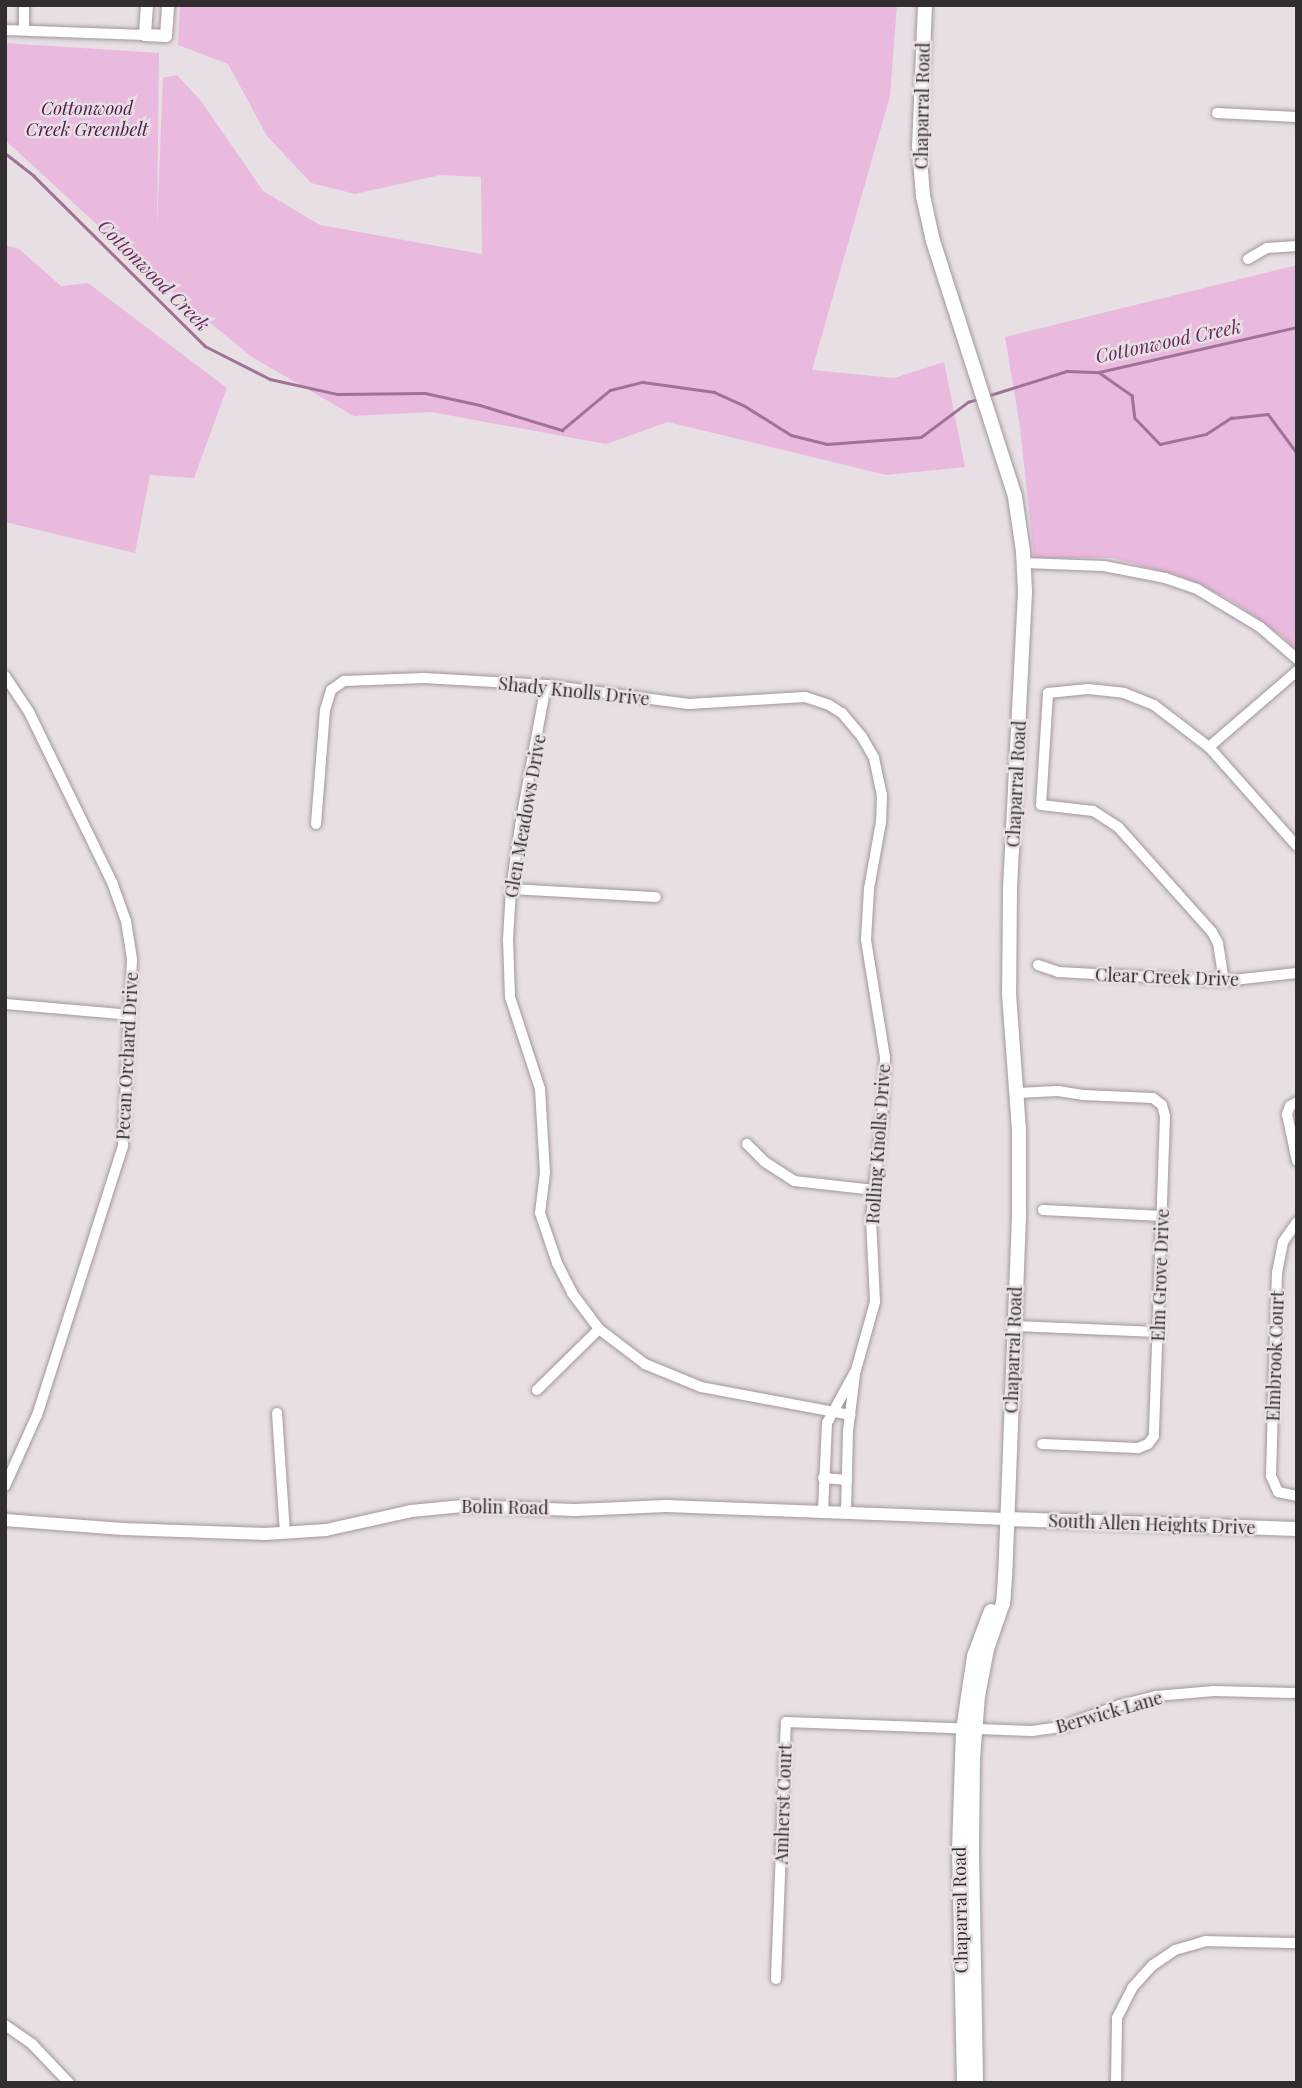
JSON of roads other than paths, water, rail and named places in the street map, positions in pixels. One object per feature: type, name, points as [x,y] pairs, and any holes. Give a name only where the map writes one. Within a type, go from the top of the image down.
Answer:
[{"type":"main road","name":"Chaparral Road","points":[[925,5],[919,146],[921,180],[933,241],[1006,467],[1019,517],[1024,563],[1010,889],[1009,994],[1017,1093],[1019,1216],[1005,1577],[1003,1603],[987,1649],[969,1730],[960,1863],[964,2083]]},
{"type":"main road","name":"South Allen Heights Drive","points":[[1007,1519],[1297,1529]]},
{"type":"main road","name":"Chaparral Road","points":[[969,1730],[976,2083]]},
{"type":"street","points":[[24,5],[24,30]]},
{"type":"street","points":[[145,35],[147,5]]},
{"type":"street","points":[[5,30],[166,36],[168,5]]},
{"type":"street","points":[[1217,113],[1297,117]]},
{"type":"street","points":[[1248,259],[1267,248],[1297,246]]},
{"type":"street","points":[[1024,563],[1104,566],[1165,578],[1197,589],[1260,627],[1297,659]]},
{"type":"street","points":[[1209,747],[1297,671]]},
{"type":"street","name":"Pecan Orchard Drive","points":[[5,676],[29,712],[120,901],[131,945],[126,1123],[121,1157],[37,1415],[5,1486]]},
{"type":"street","name":"Shady Knolls Drive","points":[[316,824],[325,710],[331,690],[338,683],[424,678],[545,685],[689,704],[810,698]]},
{"type":"street","name":"Glen Meadows Drive","points":[[545,685],[511,889],[510,997],[540,1089],[545,1173],[540,1213],[565,1279],[599,1329],[645,1364],[684,1381],[732,1394],[849,1415]]},
{"type":"street","points":[[1224,981],[1218,943],[1212,932],[1118,827],[1093,811],[1041,805],[1048,693],[1088,689],[1124,693],[1154,705],[1181,722],[1209,747],[1297,846]]},
{"type":"street","name":"Rolling Knolls Drive","points":[[810,698],[829,705],[852,725],[874,758],[880,778],[881,822],[867,917],[870,975],[885,1057],[871,1230],[875,1302],[856,1370],[849,1415],[846,1512]]},
{"type":"street","points":[[511,889],[656,897]]},
{"type":"street","name":"Clear Creek Drive","points":[[1038,965],[1058,972],[1224,981],[1297,973]]},
{"type":"street","points":[[5,1004],[130,1015]]},
{"type":"street","name":"Elm Grove Drive","points":[[1017,1093],[1059,1091],[1083,1096],[1153,1098],[1162,1105],[1166,1116],[1154,1430],[1148,1444],[1138,1448],[1042,1444]]},
{"type":"street","points":[[1297,1102],[1290,1106],[1287,1115],[1297,1161]]},
{"type":"street","points":[[747,1144],[765,1162],[794,1181],[874,1190]]},
{"type":"street","points":[[1043,1210],[1162,1216]]},
{"type":"street","name":"Elmbrook Court","points":[[1297,1222],[1283,1242],[1277,1272],[1271,1476],[1278,1492],[1297,1496]]},
{"type":"street","points":[[1014,1326],[1158,1332]]},
{"type":"street","points":[[537,1390],[599,1329]]},
{"type":"street","name":"Rolling Knolls Drive","points":[[823,1511],[827,1423],[856,1370]]},
{"type":"street","points":[[277,1413],[285,1533]]},
{"type":"street","points":[[824,1478],[846,1480]]},
{"type":"street","name":"Bolin Road","points":[[5,1520],[146,1530],[285,1533],[338,1528],[411,1511],[463,1506],[575,1510],[666,1506],[1007,1519]]},
{"type":"street","name":"Berwick Lane","points":[[969,1730],[1052,1729],[1120,1705],[1174,1694],[1214,1691],[1297,1693]]},
{"type":"street","name":"Amherst Court","points":[[776,1979],[786,1722],[969,1730]]},
{"type":"street","points":[[1116,2083],[1114,2039],[1120,2011],[1140,1977],[1162,1958],[1188,1945],[1210,1941],[1297,1943]]},
{"type":"street","points":[[5,2025],[32,2044],[69,2083]]},
{"type":"waterway","name":"Cottonwood Creek","points":[[5,153],[34,176],[205,346],[270,379],[337,394],[425,393],[480,405],[562,430],[610,390],[643,382],[714,392],[745,406],[791,435],[827,444],[921,437],[968,402],[978,399]]},
{"type":"waterway","name":"Cottonwood Creek","points":[[987,396],[1067,371],[1099,372],[1297,327]]},
{"type":"waterway","points":[[1100,373],[1132,395],[1135,418],[1160,444],[1206,434],[1231,418],[1268,414],[1297,453]]},
{"type":"park label","name":"Cottonwood Creek Greenbelt","points":[[87,119]]}]
